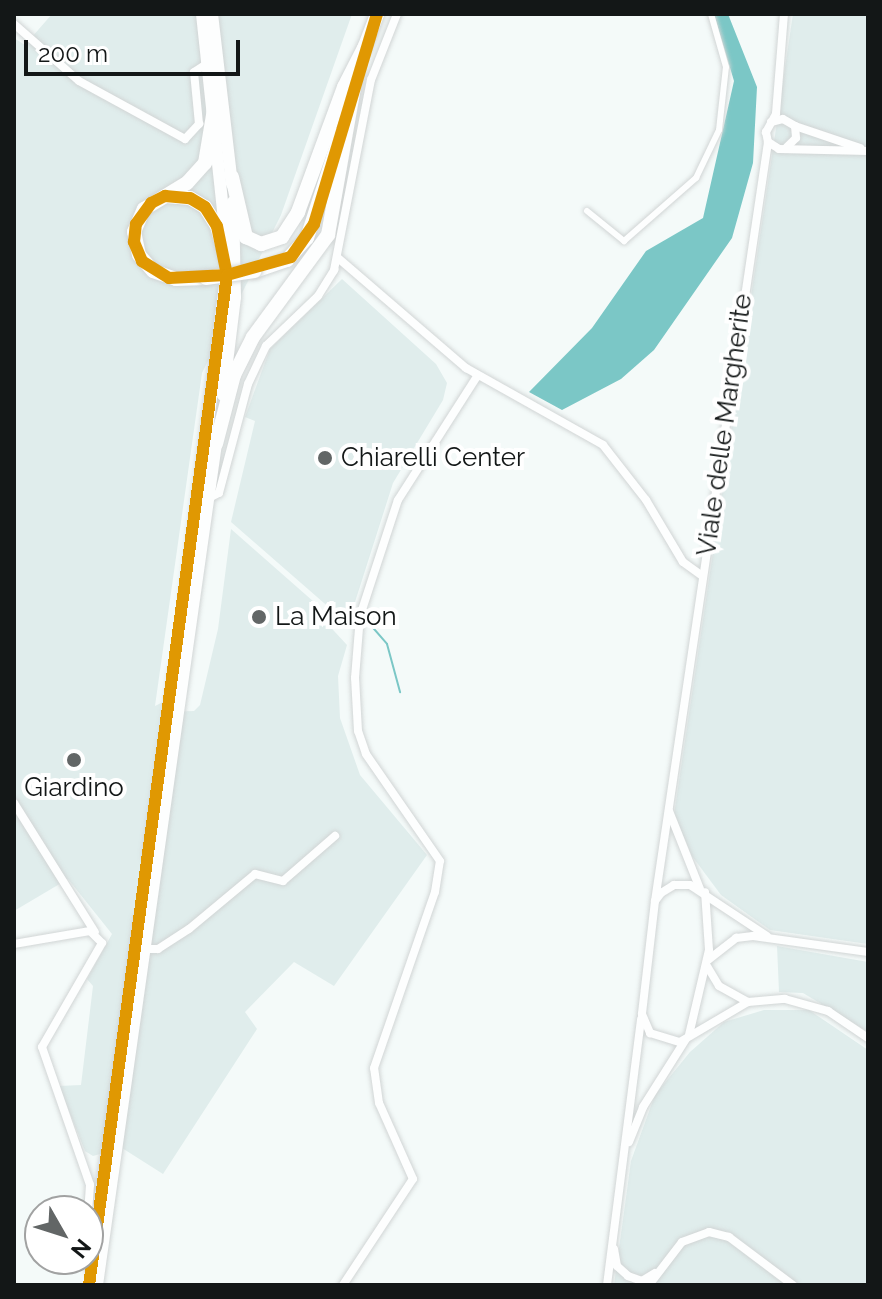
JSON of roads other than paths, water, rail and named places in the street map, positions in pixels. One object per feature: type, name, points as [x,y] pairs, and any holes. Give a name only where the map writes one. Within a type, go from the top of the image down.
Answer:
[{"type":"highway","points":[[232,177],[246,237],[268,244],[282,237],[294,222],[377,14]]},
{"type":"highway","points":[[214,109],[205,163],[139,217],[134,232],[139,255],[161,276],[206,278],[255,271],[287,260],[310,232],[365,46]]},
{"type":"highway","points":[[216,444],[234,375],[253,337],[328,235],[357,70]]},
{"type":"highway","points":[[165,196],[190,198],[205,207],[217,226],[227,264]]},
{"type":"main road","points":[[99,1195],[215,394],[227,264],[214,109],[202,14]]},
{"type":"main road","points":[[99,1285],[235,297],[232,177],[212,14]]},
{"type":"street","points":[[209,498],[219,493],[248,384],[266,346],[318,296],[338,258],[371,80],[397,14]]},
{"type":"street","points":[[587,211],[624,241],[696,178],[719,130],[726,67],[711,14]]},
{"type":"street","points":[[784,14],[777,97],[771,123],[793,124],[866,151]]},
{"type":"street","points":[[14,24],[79,81],[185,139],[199,124],[194,72],[208,63]]},
{"type":"street","points":[[764,178],[796,138],[793,124],[777,97]]},
{"type":"street","name":"Viale delle Margherite","points":[[624,1162],[668,806],[771,123]]},
{"type":"street","points":[[768,142],[785,148],[866,151]]},
{"type":"street","points":[[338,258],[478,375],[563,418],[603,445],[683,562],[702,576]]},
{"type":"street","points":[[343,1285],[413,1179],[373,1079],[377,1053],[435,892],[440,861],[373,765],[358,731],[355,678],[360,616],[398,500],[478,375]]},
{"type":"street","points":[[14,803],[95,932],[101,947],[42,1047],[90,1185],[91,1195]]},
{"type":"street","points":[[607,1285],[624,1162],[643,1107],[687,1038],[708,963],[710,915],[668,806]]},
{"type":"street","points":[[144,949],[158,949],[189,929],[255,874],[283,881],[335,836]]},
{"type":"street","points":[[655,901],[674,885],[702,890],[767,936]]},
{"type":"street","points":[[14,944],[95,932]]},
{"type":"street","points":[[708,963],[736,938],[767,936],[868,952]]},
{"type":"street","points":[[708,963],[719,986],[748,1002]]},
{"type":"street","points":[[642,1014],[658,1038],[687,1038],[748,1002],[803,1001],[868,1038]]},
{"type":"street","points":[[613,1243],[617,1266],[634,1280],[650,1278],[689,1237],[719,1233],[793,1285]]},
{"type":"street","points":[[649,1285],[661,1268]]},
{"type":"water","points":[[714,14],[728,14],[757,87],[753,163],[732,238],[654,350],[621,379],[562,410],[529,392],[592,328],[646,251],[703,218],[734,81]]},
{"type":"waterway","points":[[368,622],[387,644],[400,692]]},
{"type":"place","name":"Chiarelli Center","points":[[325,458]]},
{"type":"place","name":"La Maison","points":[[259,617]]},
{"type":"place","name":"Giardino","points":[[74,760]]}]
